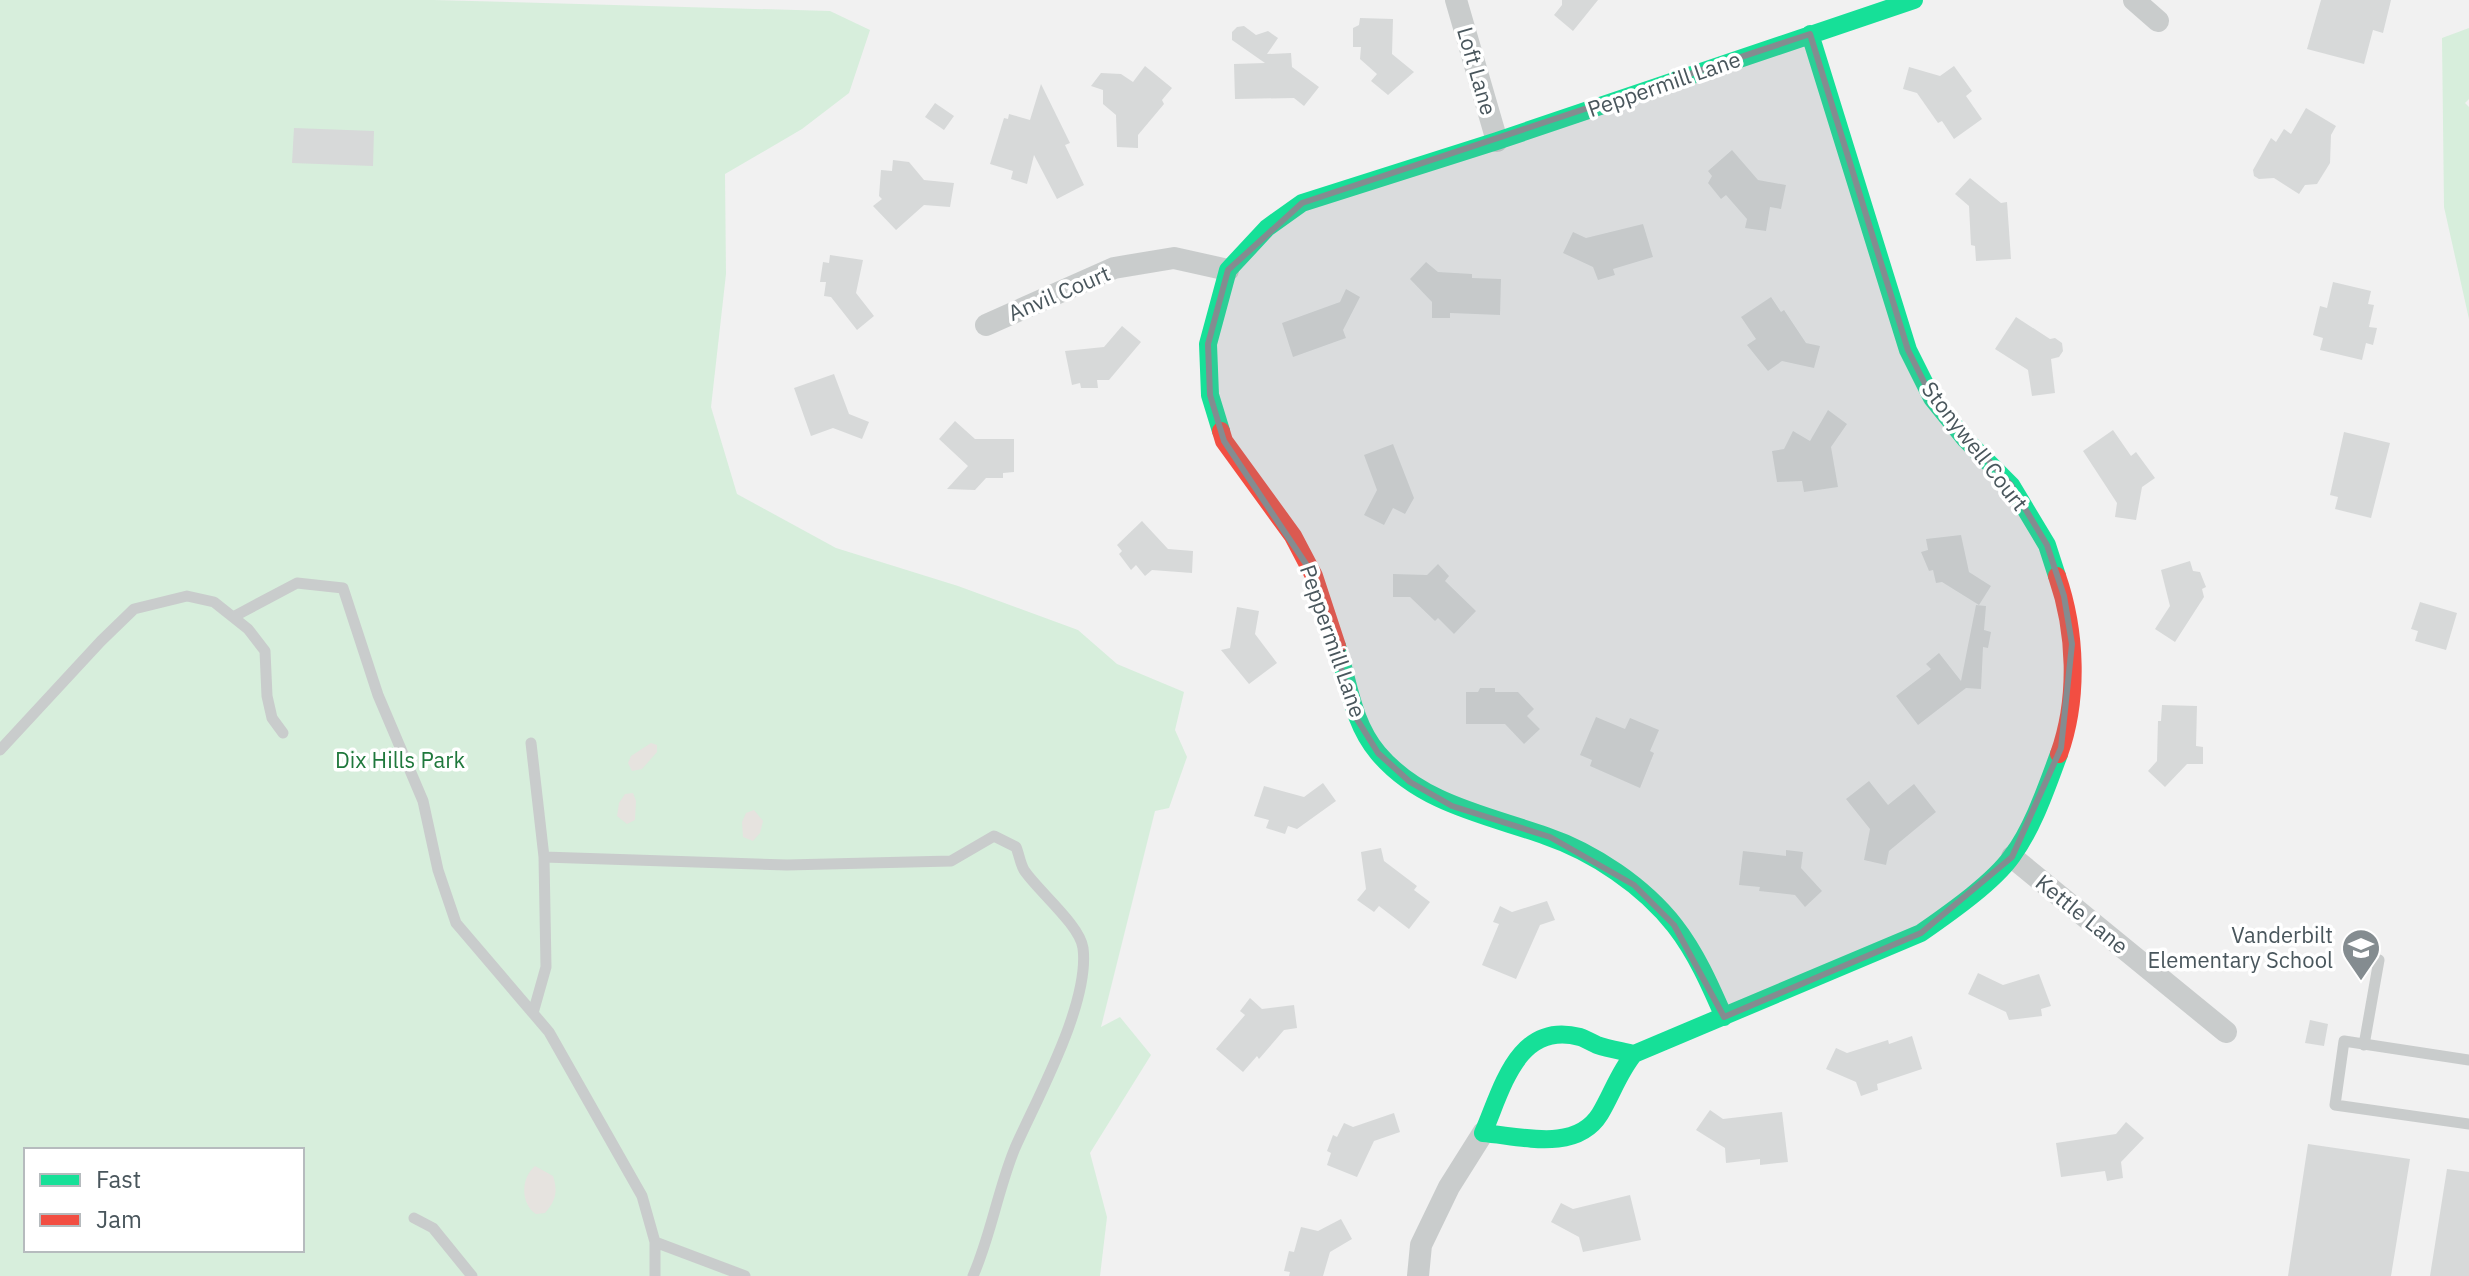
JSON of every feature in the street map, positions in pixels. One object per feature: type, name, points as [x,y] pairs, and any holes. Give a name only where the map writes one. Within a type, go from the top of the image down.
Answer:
[{"type":"street","name":"Loft Lane","points":[[1456,0],[1497,141]]},
{"type":"street","name":"Peppermill Lane","points":[[1724,1017],[1705,974],[1674,925],[1634,885],[1598,861],[1550,837],[1452,806],[1410,782],[1378,753],[1355,716],[1341,659],[1314,576],[1293,536],[1224,441],[1210,395],[1208,344],[1228,270],[1267,228],[1302,203],[1497,141],[1914,0]]},
{"type":"street","points":[[2134,0],[2158,21]]},
{"type":"street","name":"Stonywell Court","points":[[1634,1054],[1921,933],[1963,903],[2012,857],[2042,799],[2064,735],[2071,696],[2072,644],[2064,596],[2047,545],[2011,485],[1966,440],[1932,398],[1908,350],[1810,34]]},
{"type":"street","name":"Anvil Court","points":[[986,325],[1114,268],[1174,258],[1228,270]]},
{"type":"street","name":"Kettle Lane","points":[[2012,857],[2226,1032]]},
{"type":"street","points":[[1418,1276],[1421,1245],[1449,1187],[1483,1133],[1515,1058],[1533,1042],[1555,1035],[1578,1036],[1601,1046],[1634,1054],[1624,1066],[1598,1117],[1580,1132],[1558,1140],[1483,1133]]},
{"type":"lane","points":[[233,617],[297,583],[343,588],[378,695],[423,801],[438,870],[456,923],[549,1032],[642,1196],[655,1242],[655,1276]]},
{"type":"lane","points":[[0,750],[134,609],[187,596],[214,602],[248,629],[265,651],[267,696],[272,718],[283,733]]},
{"type":"lane","points":[[531,743],[544,857],[546,967],[533,1013]]},
{"type":"lane","points":[[544,857],[787,865],[892,863],[951,861],[994,836],[1016,847],[1023,869],[1083,944],[1082,984],[1039,1102],[1015,1150],[973,1276]]},
{"type":"lane","points":[[2364,1045],[2379,960]]},
{"type":"lane","points":[[2469,1060],[2344,1041],[2335,1105],[2469,1124]]},
{"type":"lane","points":[[414,1218],[433,1228],[472,1276]]},
{"type":"lane","points":[[655,1242],[745,1276]]},
{"type":"highlighted area","points":[[1810,34],[1908,350],[1932,398],[2011,485],[2047,545],[2064,596],[2072,644],[2061,748],[2012,857],[1921,933],[1724,1017],[1674,925],[1634,885],[1550,837],[1452,806],[1410,782],[1378,753],[1355,716],[1314,576],[1224,441],[1210,395],[1208,344],[1228,270],[1302,203]]},
{"type":"green space","name":"Dix Hills Park","points":[[0,0],[434,0],[830,11],[870,30],[849,93],[802,129],[725,174],[726,274],[711,407],[737,494],[836,548],[958,586],[1078,630],[1117,664],[1184,692],[1175,730],[1187,757],[1169,808],[1155,811],[1101,1027],[1120,1017],[1151,1055],[1090,1153],[1107,1217],[1100,1276],[0,1276]]},
{"type":"green space","points":[[2469,28],[2469,99],[2465,103],[2469,107],[2469,319],[2444,207],[2442,38]]},
{"type":"sand","points":[[651,743],[657,745],[657,752],[642,769],[632,771],[628,763],[631,756]]},
{"type":"sand","points":[[633,793],[636,801],[635,820],[627,824],[617,816],[619,803],[625,794]]},
{"type":"sand","points":[[754,810],[763,821],[760,833],[753,841],[743,837],[742,822],[746,813]]},
{"type":"sand","points":[[535,1166],[553,1176],[555,1181],[555,1196],[545,1213],[536,1214],[525,1197],[527,1177]]},
{"type":"building","points":[[1562,0],[1598,0],[1573,31],[1554,15]]},
{"type":"building","points":[[2321,0],[2391,0],[2383,33],[2373,30],[2364,64],[2307,49]]},
{"type":"building","points":[[1360,18],[1393,19],[1392,54],[1414,72],[1388,95],[1371,81],[1377,74],[1360,59],[1361,47],[1353,47],[1353,28],[1359,25]]},
{"type":"building","points":[[1244,26],[1256,35],[1268,31],[1278,38],[1267,54],[1291,53],[1292,67],[1319,87],[1304,106],[1294,98],[1235,99],[1234,64],[1265,63],[1232,40],[1232,32]]},
{"type":"building","points":[[1145,66],[1172,88],[1162,100],[1164,104],[1138,135],[1138,148],[1117,147],[1116,115],[1103,104],[1103,90],[1091,86],[1101,73],[1121,74],[1133,82]]},
{"type":"building","points":[[1954,66],[1972,91],[1966,96],[1982,119],[1954,139],[1942,121],[1938,123],[1917,93],[1903,89],[1909,67],[1940,76]]},
{"type":"building","points":[[1041,84],[1070,143],[1065,145],[1084,185],[1057,199],[1034,155],[1027,184],[1011,179],[1013,171],[990,164],[1004,118],[1008,119],[1009,114],[1030,120]]},
{"type":"building","points":[[935,103],[954,116],[944,130],[925,117]]},
{"type":"building","points":[[2306,108],[2336,126],[2331,135],[2330,163],[2317,184],[2305,185],[2299,194],[2274,178],[2259,179],[2254,176],[2253,170],[2271,138],[2276,142],[2284,129],[2291,134]]},
{"type":"building","points":[[294,128],[374,131],[373,166],[292,163]]},
{"type":"building","points":[[1732,150],[1758,180],[1786,185],[1781,209],[1770,207],[1766,231],[1745,228],[1747,219],[1726,195],[1721,199],[1708,183],[1712,176],[1708,171]]},
{"type":"building","points":[[893,160],[909,162],[924,180],[954,183],[950,207],[924,205],[896,230],[873,206],[882,199],[879,196],[881,170],[892,171]]},
{"type":"building","points":[[1970,178],[2001,203],[2007,202],[2011,259],[1976,261],[1975,246],[1971,245],[1969,206],[1955,194]]},
{"type":"building","points":[[1643,224],[1653,257],[1613,269],[1615,275],[1598,280],[1593,267],[1563,253],[1573,232],[1586,238]]},
{"type":"building","points":[[830,255],[863,260],[856,293],[874,316],[857,330],[831,297],[824,296],[826,282],[820,282],[823,262],[829,263]]},
{"type":"building","points":[[1426,262],[1438,272],[1501,279],[1500,315],[1450,313],[1450,318],[1432,318],[1432,302],[1410,279]]},
{"type":"building","points":[[2333,282],[2371,291],[2368,304],[2374,305],[2369,327],[2377,328],[2373,345],[2366,343],[2362,360],[2320,350],[2323,338],[2313,335],[2320,306],[2327,308]]},
{"type":"building","points":[[1346,289],[1360,297],[1343,330],[1346,338],[1293,357],[1282,323],[1340,302]]},
{"type":"building","points":[[1771,297],[1781,312],[1784,310],[1806,343],[1820,346],[1814,368],[1782,361],[1768,371],[1747,345],[1756,339],[1741,317]]},
{"type":"building","points":[[2016,317],[2050,339],[2055,338],[2062,343],[2063,351],[2059,357],[2051,359],[2055,393],[2032,396],[2028,370],[1995,349]]},
{"type":"building","points":[[1122,326],[1141,342],[1109,380],[1097,380],[1098,388],[1081,388],[1080,383],[1072,385],[1065,351],[1104,347]]},
{"type":"building","points":[[834,374],[849,414],[869,422],[862,439],[833,428],[811,436],[794,388]]},
{"type":"building","points":[[1828,410],[1847,424],[1831,447],[1838,487],[1804,492],[1802,481],[1777,482],[1772,451],[1784,449],[1793,431],[1810,441]]},
{"type":"building","points":[[955,421],[975,439],[1014,439],[1014,472],[1003,473],[1003,478],[986,478],[975,490],[947,489],[968,466],[939,439]]},
{"type":"building","points":[[2113,430],[2131,456],[2136,452],[2155,478],[2142,487],[2136,520],[2115,517],[2117,503],[2083,451]]},
{"type":"building","points":[[2344,432],[2390,443],[2371,518],[2335,509],[2338,497],[2330,495]]},
{"type":"building","points":[[1393,444],[1414,498],[1405,514],[1393,508],[1384,525],[1364,515],[1377,490],[1364,455]]},
{"type":"building","points":[[1142,521],[1168,549],[1193,551],[1192,573],[1152,570],[1145,576],[1136,565],[1131,570],[1119,554],[1122,551],[1117,545]]},
{"type":"building","points":[[1961,535],[1969,572],[1991,586],[1979,605],[1942,582],[1936,583],[1933,570],[1929,571],[1921,552],[1928,550],[1926,539]]},
{"type":"building","points":[[2190,561],[2193,571],[2200,572],[2206,587],[2202,589],[2204,597],[2175,642],[2155,629],[2170,606],[2161,570]]},
{"type":"building","points":[[1438,564],[1449,576],[1445,581],[1476,611],[1454,634],[1410,597],[1393,597],[1393,574],[1427,575]]},
{"type":"building","points":[[2420,602],[2457,613],[2446,650],[2415,641],[2418,631],[2411,629]]},
{"type":"building","points":[[1976,605],[1986,606],[1984,630],[1991,632],[1988,648],[1983,647],[1981,689],[1966,688],[1918,725],[1896,696],[1931,669],[1926,664],[1939,653],[1961,681]]},
{"type":"building","points":[[1237,607],[1259,611],[1255,634],[1277,663],[1249,684],[1221,650],[1230,648]]},
{"type":"building","points":[[1480,688],[1495,688],[1495,692],[1518,692],[1534,709],[1527,716],[1540,729],[1524,744],[1505,724],[1466,724],[1466,692],[1478,692]]},
{"type":"building","points":[[2162,705],[2197,706],[2196,746],[2203,747],[2203,764],[2187,764],[2165,787],[2148,771],[2157,761],[2158,721],[2161,721]]},
{"type":"building","points":[[1596,717],[1625,729],[1630,718],[1659,730],[1650,751],[1654,753],[1640,788],[1590,766],[1592,760],[1580,755]]},
{"type":"building","points":[[1869,781],[1888,805],[1914,784],[1936,812],[1889,851],[1886,865],[1864,860],[1870,829],[1846,799]]},
{"type":"building","points":[[1323,783],[1336,801],[1297,829],[1288,826],[1285,834],[1266,828],[1269,820],[1254,816],[1264,786],[1304,797]]},
{"type":"building","points":[[1381,848],[1384,861],[1417,886],[1414,890],[1430,902],[1409,929],[1379,906],[1374,912],[1357,900],[1366,889],[1361,852]]},
{"type":"building","points":[[1786,850],[1803,852],[1801,868],[1822,891],[1805,907],[1795,895],[1739,885],[1743,851],[1786,856]]},
{"type":"building","points":[[1547,901],[1555,920],[1540,925],[1516,979],[1482,965],[1499,924],[1493,922],[1500,906],[1512,912]]},
{"type":"building","points":[[1978,973],[2003,985],[2039,974],[2051,1006],[2041,1009],[2042,1016],[2009,1020],[2006,1012],[1968,994]]},
{"type":"building","points":[[1250,998],[1262,1009],[1294,1005],[1297,1028],[1284,1030],[1243,1072],[1216,1049],[1245,1015],[1240,1011]]},
{"type":"building","points":[[2310,1020],[2328,1024],[2324,1046],[2305,1043]]},
{"type":"building","points":[[1912,1036],[1922,1069],[1877,1084],[1878,1090],[1861,1096],[1856,1082],[1826,1069],[1836,1048],[1847,1053]]},
{"type":"building","points":[[1710,1110],[1723,1119],[1782,1112],[1788,1162],[1760,1165],[1760,1159],[1726,1163],[1725,1148],[1696,1130]]},
{"type":"building","points":[[1394,1113],[1400,1132],[1374,1141],[1357,1177],[1327,1165],[1331,1153],[1327,1151],[1333,1135],[1337,1137],[1344,1123],[1353,1127]]},
{"type":"building","points":[[2126,1122],[2144,1138],[2121,1162],[2123,1178],[2107,1181],[2105,1171],[2061,1177],[2056,1143],[2116,1134]]},
{"type":"building","points":[[2308,1144],[2410,1159],[2391,1276],[2288,1276]]},
{"type":"building","points":[[2447,1169],[2469,1172],[2469,1276],[2430,1276]]},
{"type":"building","points":[[1630,1195],[1641,1240],[1583,1252],[1579,1237],[1551,1222],[1561,1203],[1573,1209]]},
{"type":"building","points":[[1341,1219],[1352,1239],[1330,1252],[1323,1276],[1289,1276],[1290,1272],[1284,1271],[1289,1251],[1294,1252],[1301,1227],[1318,1231]]},
{"type":"traffic: fast","points":[[1221,431],[1210,395],[1208,344],[1228,270],[1267,228],[1302,203],[1497,141],[1914,0]]},
{"type":"traffic: fast","points":[[1810,34],[1908,350],[1932,398],[1966,440],[2011,485],[2047,545],[2057,576]]},
{"type":"traffic: fast","points":[[1337,646],[1362,728],[1378,753],[1395,770],[1414,785],[1456,806],[1582,851],[1633,884],[1683,936],[1724,1017]]},
{"type":"traffic: fast","points":[[1634,1054],[1597,1045],[1580,1037],[1559,1034],[1541,1039],[1515,1062],[1483,1133],[1530,1139],[1577,1134],[1590,1126],[1600,1114],[1634,1054],[1921,933],[1982,887],[2012,856],[2033,820],[2059,754]]},
{"type":"traffic: jam","points":[[1221,431],[1224,441],[1293,536],[1314,576],[1337,646]]},
{"type":"traffic: jam","points":[[2057,576],[2068,619],[2073,665],[2070,710],[2059,754]]},
{"type":"place","name":"Vanderbilt Elementary School","points":[[2361,982]]}]
